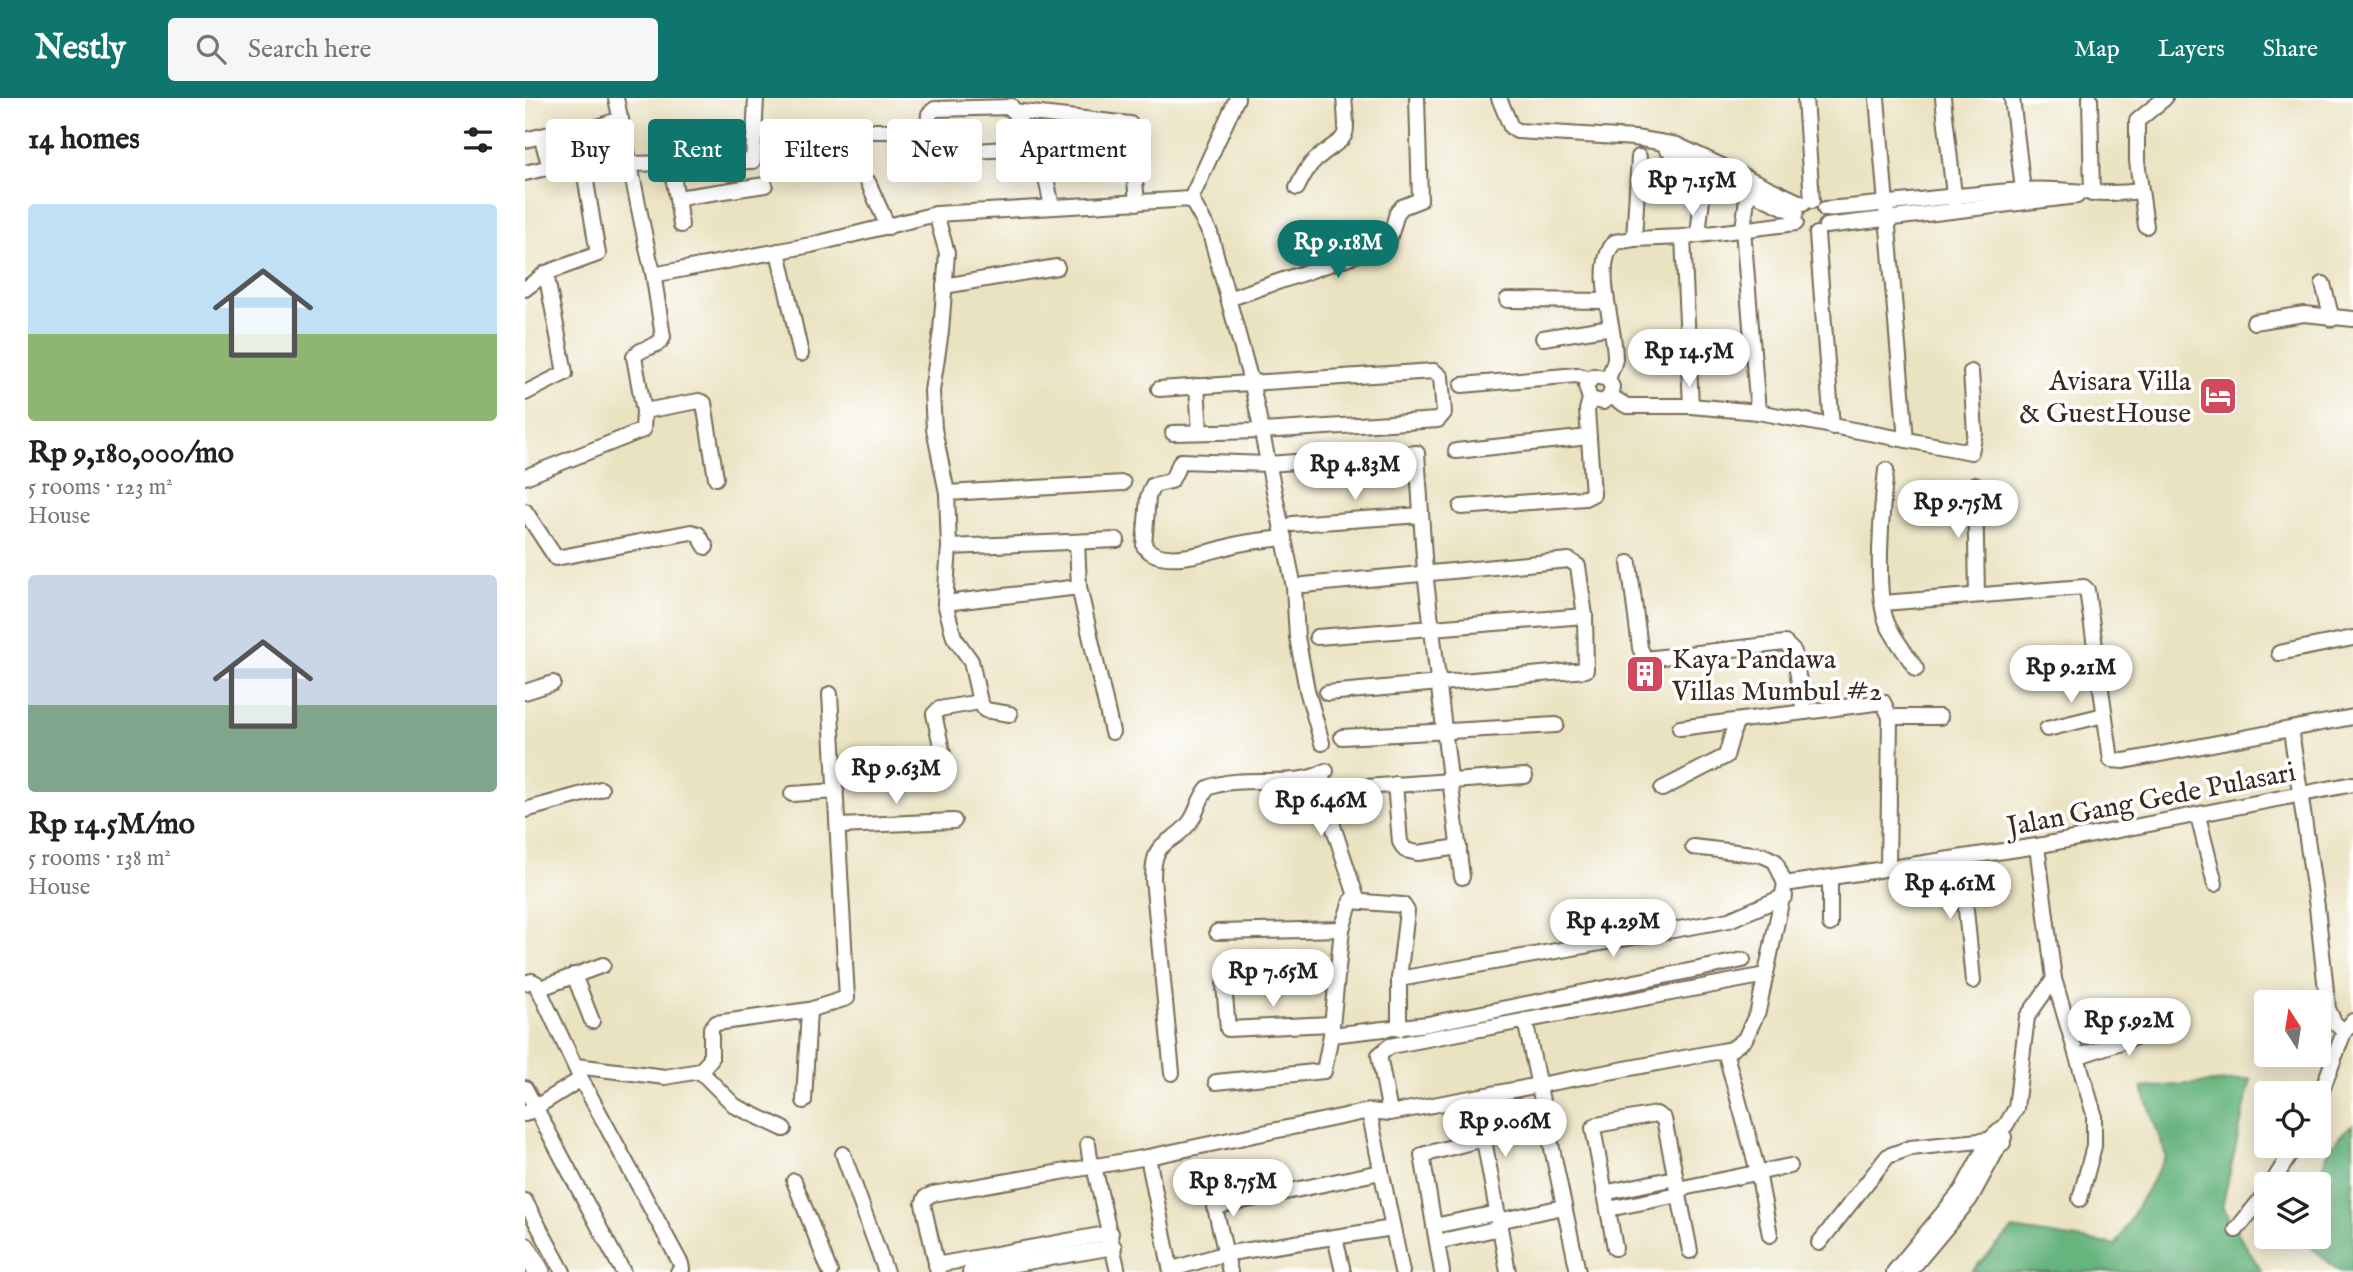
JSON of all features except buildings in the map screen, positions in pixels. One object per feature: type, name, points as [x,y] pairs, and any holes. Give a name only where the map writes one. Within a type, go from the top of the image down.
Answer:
[{"type":"street","points":[[616,98],[621,119]]},
{"type":"street","points":[[746,161],[754,161],[756,98]]},
{"type":"street","points":[[1191,199],[1237,98]]},
{"type":"street","points":[[1297,188],[1310,165],[1338,146],[1344,137],[1347,128],[1344,98]]},
{"type":"street","points":[[1228,299],[1388,244],[1397,213],[1402,207],[1417,204],[1420,200],[1417,98]]},
{"type":"street","points":[[1499,98],[1511,127],[1517,131],[1596,134],[1677,145],[1806,210]]},
{"type":"street","points":[[1805,98],[1806,210],[1801,230],[1822,230],[1888,210]]},
{"type":"street","points":[[1877,98],[1906,440]]},
{"type":"street","points":[[1943,98],[1955,203]]},
{"type":"street","points":[[2012,98],[2023,190]]},
{"type":"street","points":[[2090,98],[2092,194]]},
{"type":"street","points":[[2146,226],[2140,191],[2137,121],[2165,98]]},
{"type":"street","points":[[929,119],[929,114],[935,109],[1011,105],[1130,124],[1137,203]]},
{"type":"street","points":[[1011,105],[1044,168],[1052,207]]},
{"type":"street","points":[[757,131],[887,131]]},
{"type":"street","points":[[525,140],[546,135]]},
{"type":"street","points":[[541,136],[546,153]]},
{"type":"street","points":[[1658,142],[1705,170],[1748,191],[1828,217],[1822,230],[1832,427]]},
{"type":"street","points":[[1634,239],[1639,157]]},
{"type":"street","points":[[525,173],[546,168]]},
{"type":"street","points":[[1692,406],[1691,236],[1705,170]]},
{"type":"street","points":[[525,289],[546,273],[598,254],[584,182]]},
{"type":"street","points":[[525,477],[641,432],[644,411],[634,357],[638,351],[661,342],[663,337],[653,272],[634,182]]},
{"type":"street","points":[[674,182],[681,225]]},
{"type":"street","points":[[868,182],[888,227]]},
{"type":"street","points":[[677,198],[765,185]]},
{"type":"street","points":[[1955,203],[2023,190],[2056,189],[2092,194]]},
{"type":"street","points":[[1748,191],[1743,229],[1758,412]]},
{"type":"street","points":[[1608,379],[1615,361],[1606,301],[1608,250],[1615,242],[1743,229],[1806,210],[1888,210],[2140,191]]},
{"type":"street","points":[[653,272],[669,274],[888,227],[936,214],[1191,199]]},
{"type":"street","points":[[1191,199],[1210,233],[1252,385],[1284,538],[1307,690],[1322,743]]},
{"type":"street","points":[[936,214],[947,253],[932,391],[934,429],[947,493],[949,547],[945,603],[954,637],[971,661],[980,702],[985,710],[1010,714]]},
{"type":"street","points":[[778,251],[801,354]]},
{"type":"street","points":[[944,286],[1057,267]]},
{"type":"street","points":[[525,393],[562,378],[566,367],[546,273]]},
{"type":"street","points":[[2323,284],[2332,319]]},
{"type":"street","points":[[1507,300],[1606,301]]},
{"type":"street","points":[[2254,321],[2304,314],[2332,319],[2353,318]]},
{"type":"street","points":[[1543,338],[1611,327]]},
{"type":"street","points":[[1159,389],[1434,371],[1441,377],[1444,413],[1438,420],[1261,431],[1173,433]]},
{"type":"street","points":[[1610,396],[1627,406],[1692,406],[1758,412],[1965,452],[1973,451],[1971,372]]},
{"type":"street","points":[[1462,385],[1577,375],[1590,379],[1599,376],[1608,379],[1612,387],[1610,396],[1603,402],[1590,399],[1585,391],[1590,379]]},
{"type":"street","points":[[1197,386],[1200,432]]},
{"type":"street","points":[[1461,507],[1589,496],[1594,491],[1587,410],[1590,399]]},
{"type":"street","points":[[644,411],[704,402],[716,478]]},
{"type":"street","points":[[1456,451],[1589,437]]},
{"type":"street","points":[[1284,538],[1181,557],[1160,557],[1144,546],[1151,490],[1159,482],[1171,481],[1178,463],[1268,464],[1417,453],[1425,572],[1462,877]]},
{"type":"street","points":[[1885,470],[1880,527],[1883,603],[1887,622],[1916,669]]},
{"type":"street","points":[[947,493],[1123,483]]},
{"type":"street","points":[[1975,484],[1977,595]]},
{"type":"street","points":[[525,512],[555,558],[691,532],[698,534],[706,547]]},
{"type":"street","points":[[1292,524],[1421,515]]},
{"type":"street","points":[[949,547],[1117,540]]},
{"type":"street","points":[[1077,542],[1079,587],[1112,732]]},
{"type":"street","points":[[1304,585],[1569,560],[1578,566],[1588,662],[1583,672],[1327,693]]},
{"type":"street","points":[[1629,564],[1641,655],[1644,659],[1788,645],[1794,652],[1804,712]]},
{"type":"street","points":[[945,603],[1079,587]]},
{"type":"street","points":[[1883,603],[2084,587],[2087,590],[2108,756],[2116,761],[2291,731],[2353,717]]},
{"type":"street","points":[[1317,637],[1585,616]]},
{"type":"street","points":[[2279,653],[2353,638]]},
{"type":"street","points":[[525,692],[553,683]]},
{"type":"street","points":[[531,1111],[578,1073],[609,1068],[652,1078],[699,1071],[711,1059],[711,1028],[716,1023],[809,1010],[847,998],[830,694]]},
{"type":"street","points":[[944,759],[934,714],[939,709],[980,702]]},
{"type":"street","points":[[1680,728],[1883,702],[1889,717],[1888,869]]},
{"type":"street","points":[[2047,729],[2104,715]]},
{"type":"street","points":[[1889,717],[1940,717]]},
{"type":"street","points":[[1662,789],[1726,755],[1736,721]]},
{"type":"street","points":[[1342,737],[1556,726]]},
{"type":"street","points":[[2291,731],[2328,1009],[2334,1022],[2349,1027],[2326,1081]]},
{"type":"street","points":[[1173,1073],[1153,861],[1165,840],[1184,830],[1192,820],[1208,788],[1226,782],[1324,772],[1324,798],[1357,899]]},
{"type":"street","points":[[1364,787],[1525,776]]},
{"type":"street","points":[[1395,784],[1400,842],[1405,850],[1418,853],[1459,847]]},
{"type":"street","name":"Jalan Gang Gede Pulasari","points":[[1399,979],[1729,920],[1785,890],[1830,877],[1961,859],[2198,816],[2353,784]]},
{"type":"street","points":[[525,810],[601,789]]},
{"type":"street","points":[[792,794],[836,791]]},
{"type":"street","points":[[2198,816],[2215,884]]},
{"type":"street","points":[[839,826],[954,821]]},
{"type":"street","points":[[2037,845],[2054,979],[2079,1056],[2096,1131],[2080,1199]]},
{"type":"street","points":[[1112,1240],[937,1269],[923,1204],[926,1197],[933,1194],[1148,1157],[1369,1111],[1390,1113],[1725,1051],[1745,1039],[1758,1011],[1785,890],[1775,861],[1762,855],[1693,847]]},
{"type":"street","points":[[1961,859],[1973,981]]},
{"type":"street","points":[[1830,877],[1830,923]]},
{"type":"street","points":[[1216,1082],[1324,1072],[1342,929],[1348,906],[1357,899],[1403,905],[1407,911],[1399,979],[1399,1029]]},
{"type":"street","points":[[1217,932],[1342,929]]},
{"type":"street","points":[[1336,975],[1224,985],[1228,1029],[1399,1029],[1743,960]]},
{"type":"street","points":[[603,965],[532,986],[681,1264],[682,1269],[678,1272]]},
{"type":"street","points":[[574,975],[592,1021]]},
{"type":"street","points":[[1390,1113],[1379,1055],[1390,1046],[1766,975]]},
{"type":"street","points":[[1895,1272],[1962,1190],[2006,1125],[2019,1099],[2027,1017],[2054,979]]},
{"type":"street","points":[[804,1101],[809,1010]]},
{"type":"street","points":[[1525,1020],[1578,1272]]},
{"type":"street","points":[[2079,1056],[2168,1026]]},
{"type":"street","points":[[1725,1051],[1758,1172],[1770,1235]]},
{"type":"street","points":[[699,1071],[735,1106],[784,1129]]},
{"type":"street","points":[[525,1088],[531,1111],[623,1272]]},
{"type":"street","points":[[1369,1111],[1402,1272]]},
{"type":"street","points":[[1615,1248],[1592,1133],[1597,1125],[1661,1116],[1690,1251]]},
{"type":"street","points":[[1442,1272],[1424,1153],[1479,1140],[1485,1145],[1508,1272]]},
{"type":"street","points":[[1819,1242],[1888,1156],[1910,1148],[1996,1141]]},
{"type":"street","points":[[1909,1272],[1970,1199],[1996,1141]]},
{"type":"street","points":[[1088,1144],[1118,1272]]},
{"type":"street","points":[[843,1154],[886,1272]]},
{"type":"street","points":[[1148,1157],[1172,1270],[1223,1254],[1393,1228]]},
{"type":"street","points":[[1605,1193],[1677,1187],[1790,1166]]},
{"type":"street","points":[[1214,1207],[1381,1172]]},
{"type":"street","points":[[795,1181],[830,1272]]},
{"type":"street","points":[[1608,1209],[1677,1187]]},
{"type":"street","points":[[1211,1190],[1223,1254],[1230,1272]]},
{"type":"street","points":[[525,1201],[563,1272]]},
{"type":"street","points":[[1437,1242],[1498,1221],[1563,1207]]},
{"type":"street","points":[[2236,1230],[2254,1208]]},
{"type":"street","points":[[1434,1226],[1498,1221]]},
{"type":"street","points":[[1335,1237],[1343,1272]]},
{"type":"street","points":[[970,1272],[1112,1240]]},
{"type":"street","points":[[525,1248],[538,1272]]},
{"type":"green space","points":[[2251,1079],[2222,1207],[2262,1272],[1971,1272],[2013,1229],[2116,1245],[2166,1156],[2142,1088]]},
{"type":"green space","points":[[2353,1124],[2353,1272],[2340,1272],[2313,1249],[2331,1249],[2331,1172],[2321,1172],[2326,1158],[2331,1158],[2331,1148]]},
{"type":"place","name":"Avisara Villa & GuestHouse","points":[[2218,396]]},
{"type":"place","name":"Kaya Pandawa Villas Mumbul #2","points":[[1645,674]]}]
